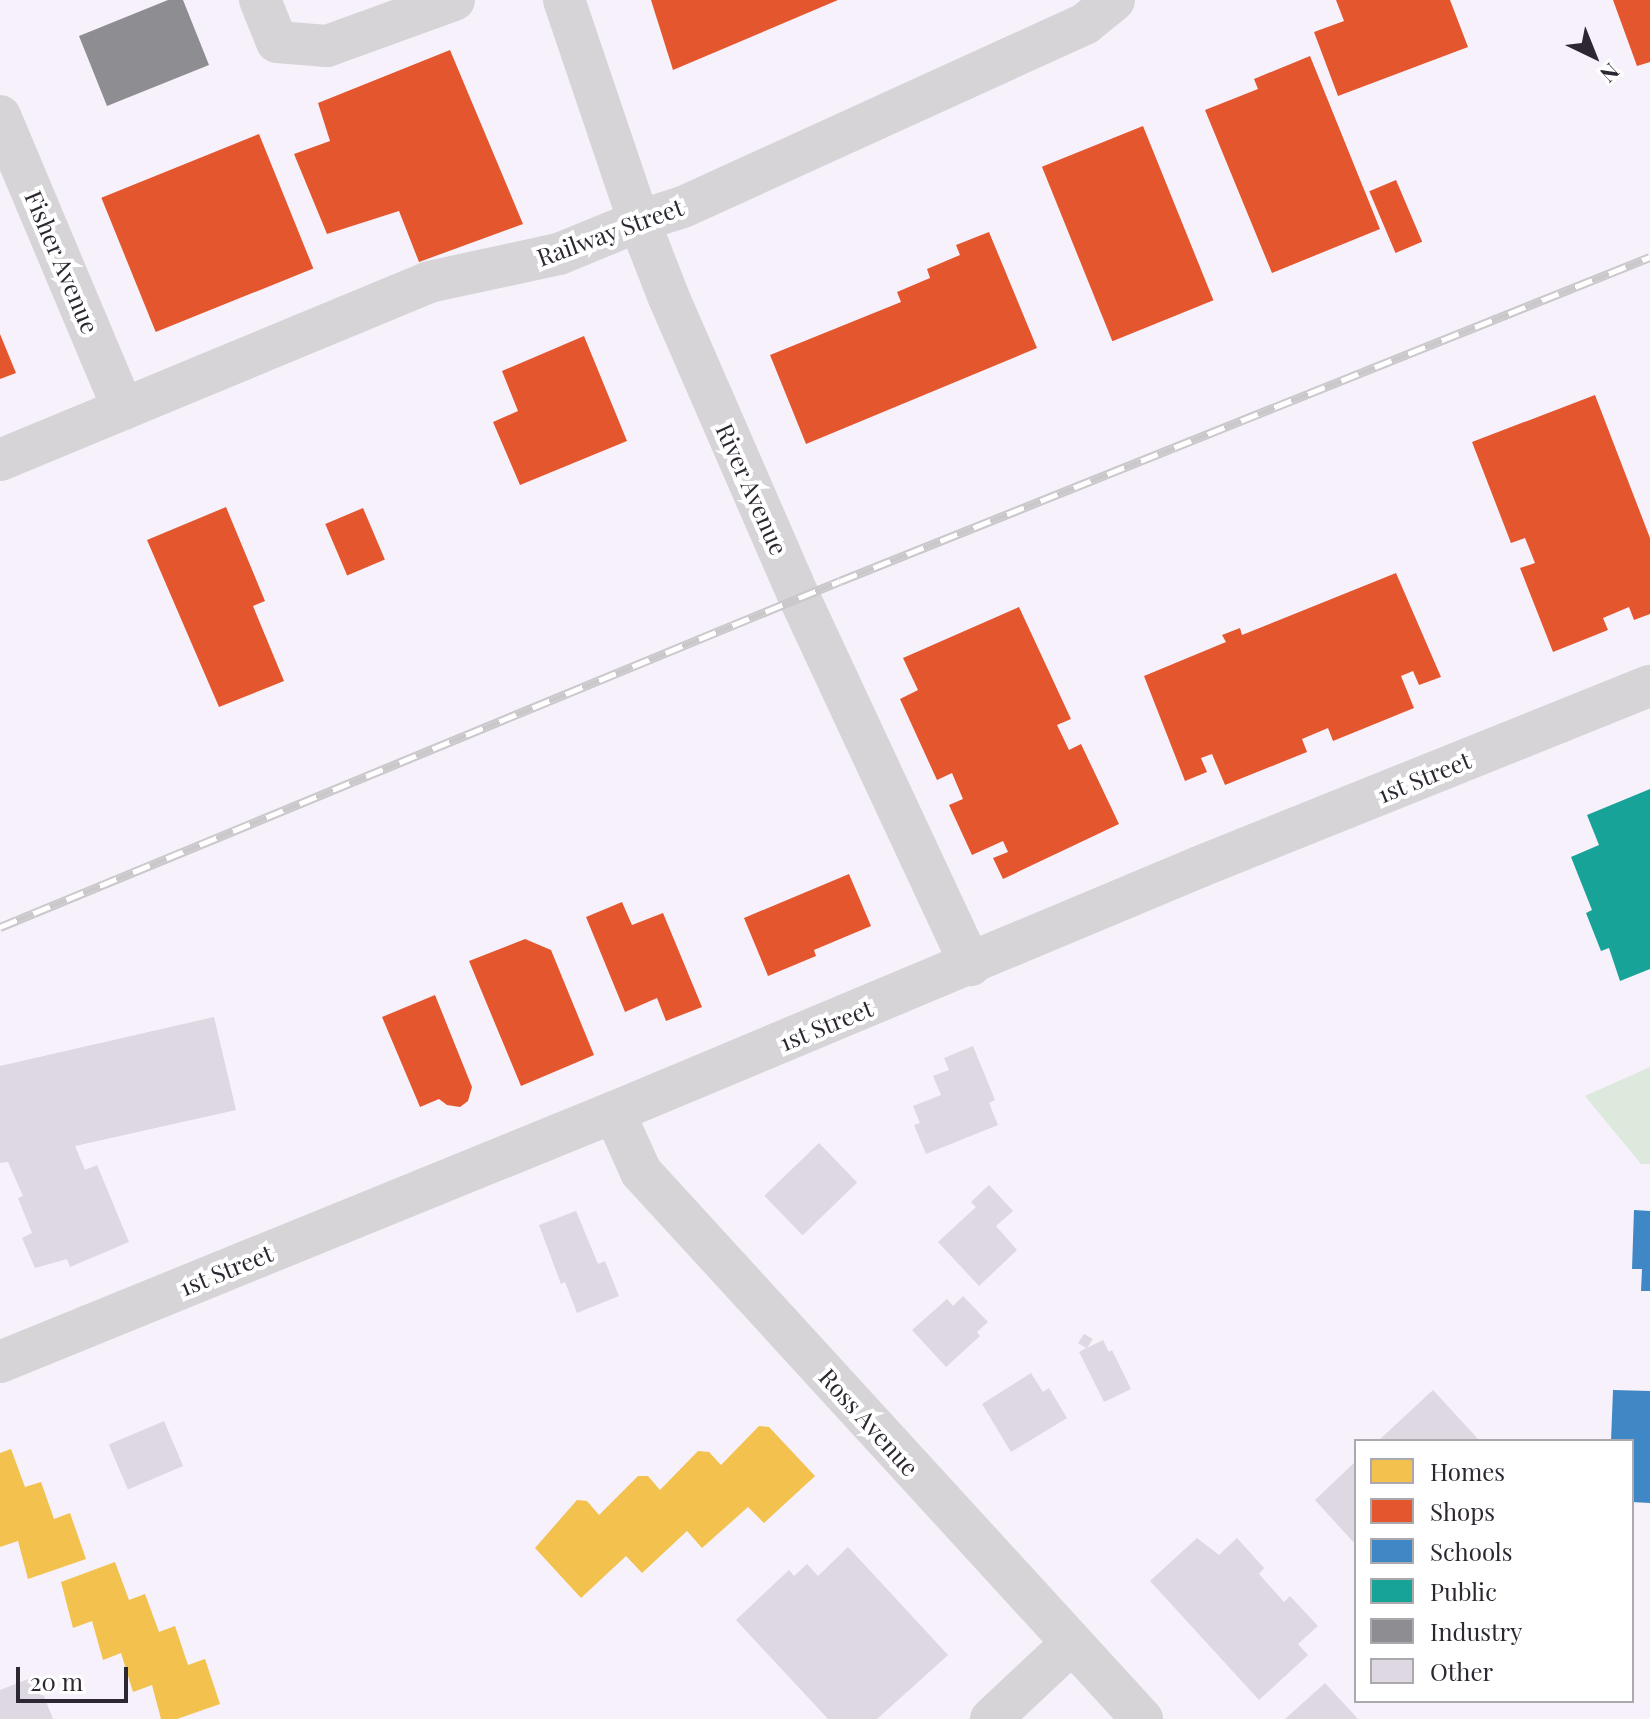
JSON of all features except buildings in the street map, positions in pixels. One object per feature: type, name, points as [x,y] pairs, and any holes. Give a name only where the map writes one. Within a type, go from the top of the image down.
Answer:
[{"type":"street","points":[[260,0],[277,42],[327,46],[454,0]]},
{"type":"street","name":"River Avenue","points":[[564,0],[639,221],[776,546],[971,965]]},
{"type":"street","name":"Railway Street","points":[[0,460],[429,282],[559,254],[639,221],[683,207],[1086,23],[1114,0]]},
{"type":"street","name":"Fisher Avenue","points":[[0,116],[123,409]]},
{"type":"street","name":"1st Street","points":[[0,1362],[971,965],[1199,867],[1650,686]]},
{"type":"street","name":"Ross Avenue","points":[[614,1112],[641,1172],[1142,1719]]},
{"type":"street","points":[[991,1719],[1071,1644]]},
{"type":"shaded area","points":[[1650,1067],[1650,1164],[1641,1164],[1585,1096]]},
{"type":"railway","points":[[0,927],[840,581],[1650,257]]}]
